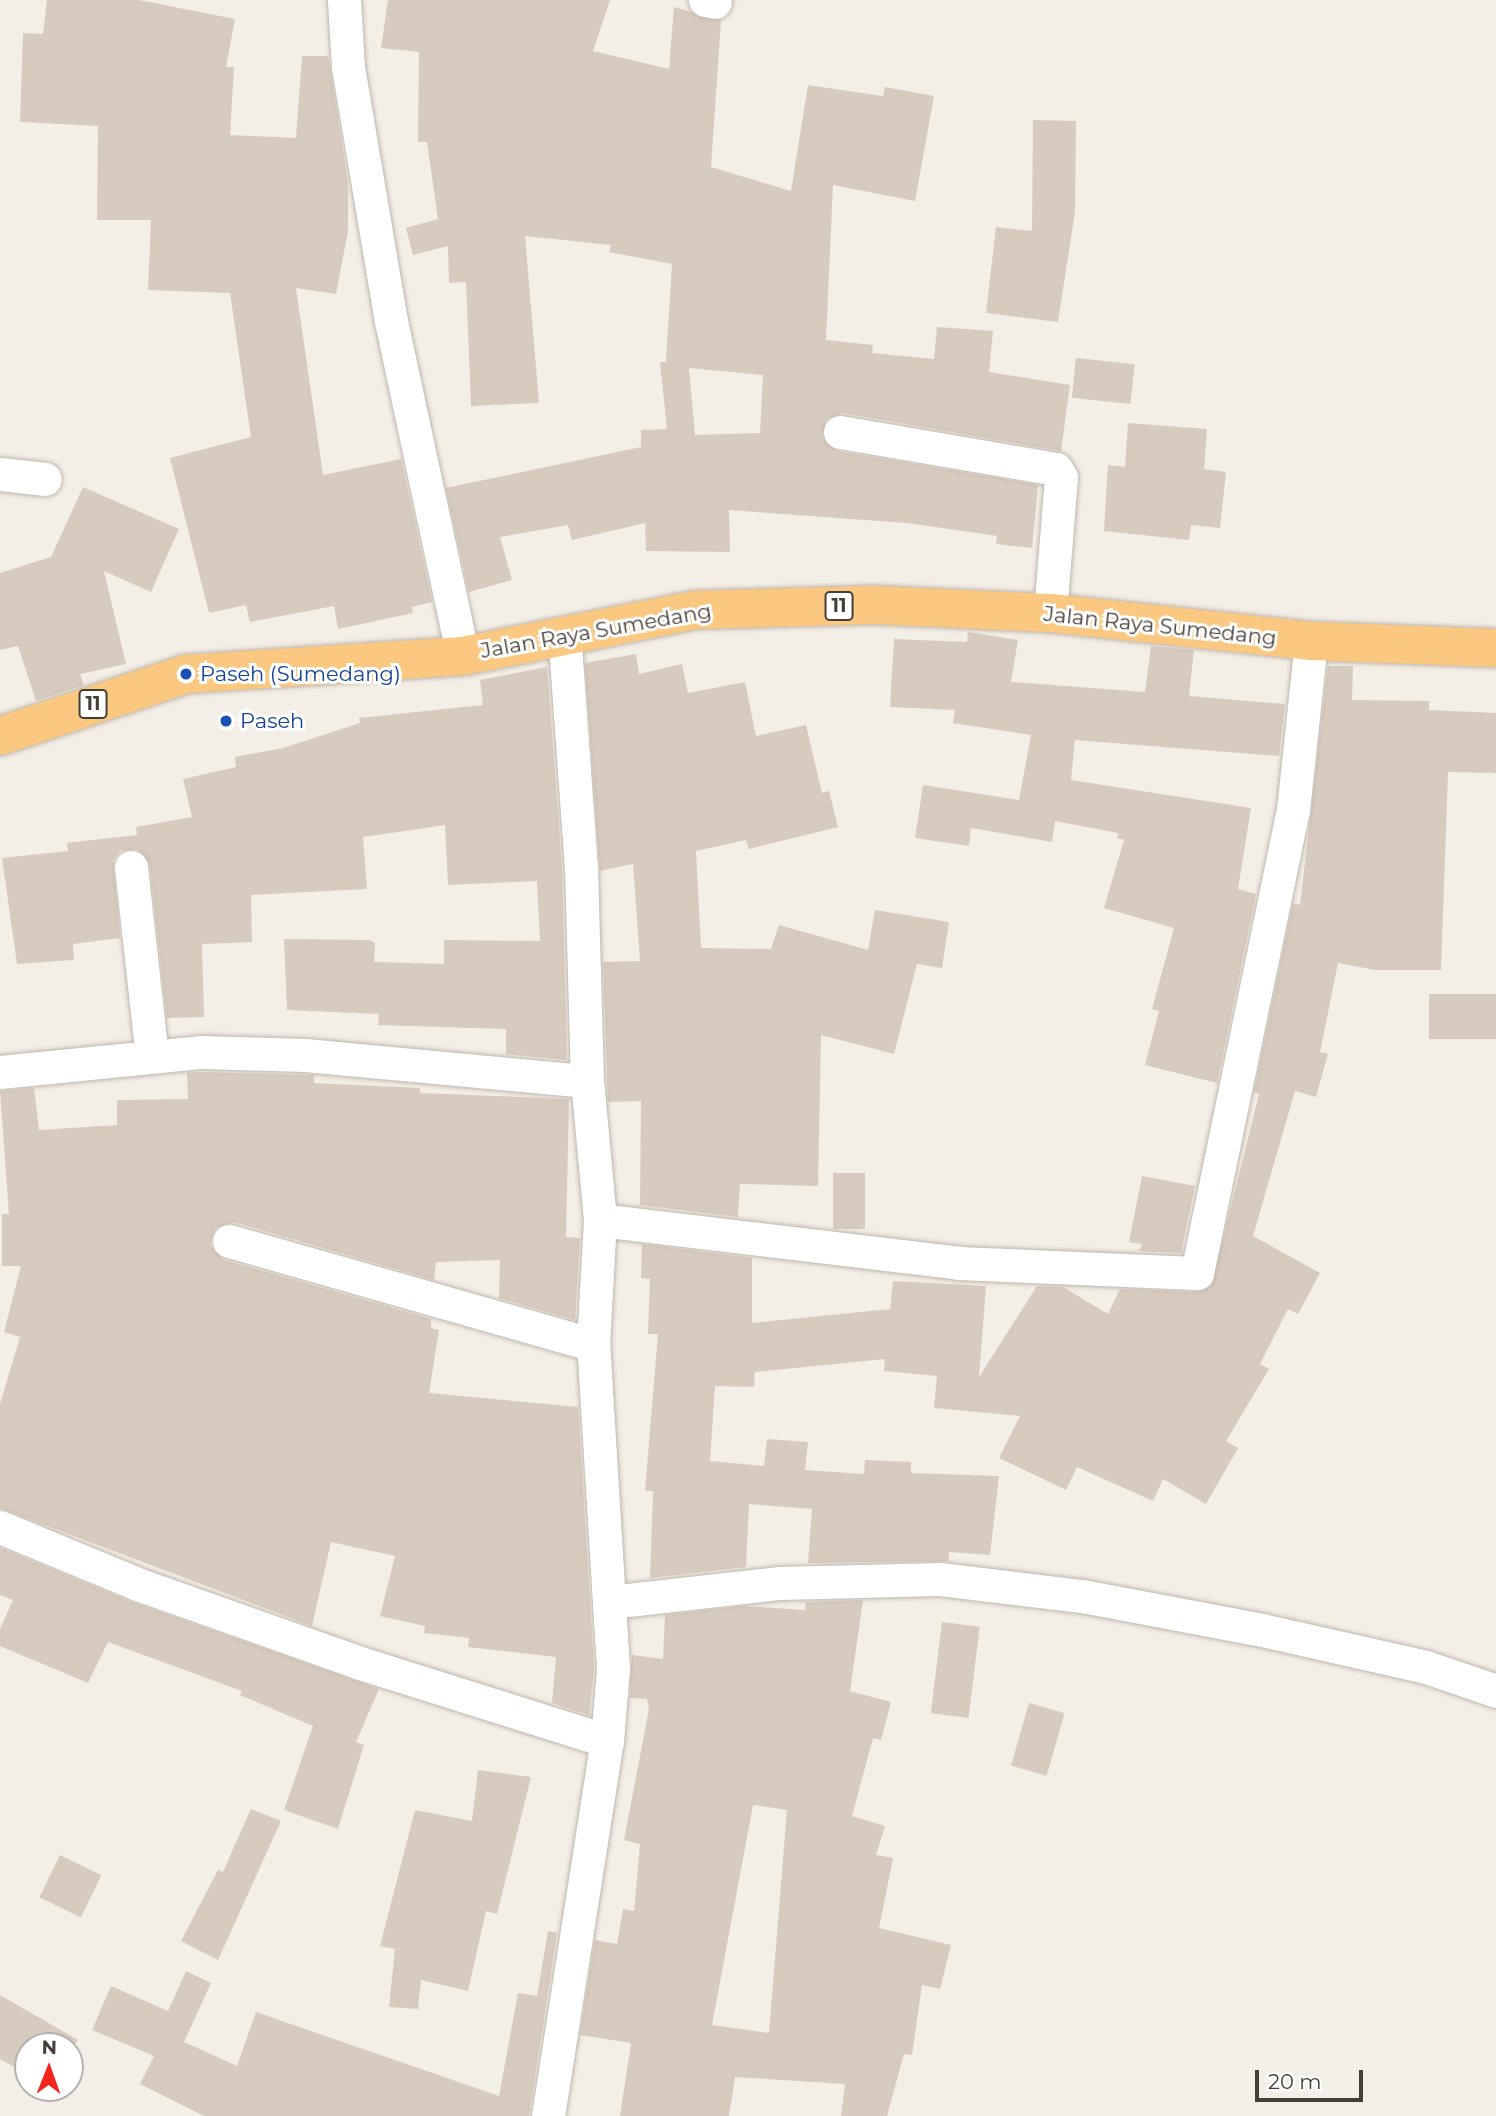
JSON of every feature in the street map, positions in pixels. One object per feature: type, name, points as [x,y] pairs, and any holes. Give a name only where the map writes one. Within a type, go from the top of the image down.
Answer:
[{"type":"highway","name":"Jalan Raya Sumedang","points":[[0,736],[186,674],[463,656],[564,633],[695,610],[873,605],[1050,614],[1311,641],[1496,648]]},
{"type":"street","points":[[344,0],[348,67],[391,321],[463,656]]},
{"type":"street","points":[[840,432],[1056,469],[1062,477],[1050,614]]},
{"type":"street","points":[[0,474],[45,479]]},
{"type":"street","points":[[548,2116],[607,1741],[610,1602],[593,1345],[600,1220],[587,1082],[581,868],[564,633]]},
{"type":"street","points":[[600,1220],[958,1263],[1197,1272],[1293,810],[1311,641]]},
{"type":"street","points":[[131,867],[152,1057]]},
{"type":"street","points":[[0,1072],[152,1057],[305,1055],[587,1082]]},
{"type":"street","points":[[229,1241],[593,1345]]},
{"type":"street","points":[[0,1527],[140,1585],[360,1663],[607,1741]]},
{"type":"street","points":[[610,1602],[780,1583],[940,1579],[1088,1597],[1262,1630],[1426,1667],[1496,1691]]},
{"type":"building","points":[[47,0],[139,0],[235,19],[226,67],[234,67],[230,135],[296,138],[302,56],[328,56],[348,183],[348,231],[336,294],[296,288],[323,475],[401,459],[432,602],[412,607],[413,613],[338,629],[334,606],[250,622],[246,605],[209,613],[170,458],[251,437],[230,293],[148,290],[151,220],[97,220],[98,126],[20,122],[23,33],[43,34]]},
{"type":"building","points":[[388,0],[610,0],[593,51],[669,69],[674,7],[721,20],[711,167],[791,191],[808,85],[883,96],[885,87],[934,96],[915,201],[833,185],[826,340],[873,345],[872,353],[934,359],[937,327],[993,331],[989,372],[1070,385],[1061,451],[843,413],[826,419],[822,438],[837,451],[1038,485],[1032,548],[996,544],[997,536],[907,523],[729,510],[730,552],[646,551],[645,523],[572,540],[568,525],[500,537],[512,580],[469,592],[446,488],[641,447],[641,430],[667,429],[660,362],[666,362],[672,264],[609,252],[611,245],[525,236],[539,403],[471,406],[466,282],[449,283],[448,246],[413,255],[406,228],[438,219],[427,142],[418,142],[419,52],[381,48]],"holes":[[[689,368],[763,375],[760,433],[695,435]]]},
{"type":"building","points":[[1033,120],[1076,121],[1075,212],[1058,322],[986,313],[996,227],[1032,231]]},
{"type":"building","points":[[1076,358],[1135,364],[1130,404],[1072,398]]},
{"type":"building","points":[[1128,423],[1207,429],[1204,469],[1226,472],[1220,528],[1191,525],[1189,540],[1104,531],[1108,465],[1125,467]]},
{"type":"building","points":[[83,487],[179,529],[151,592],[104,571],[126,664],[80,674],[84,685],[36,701],[18,646],[0,650],[0,573],[51,557]]},
{"type":"building","points":[[968,632],[1018,640],[1011,682],[1145,692],[1151,646],[1194,650],[1189,696],[1285,704],[1279,756],[1075,740],[1071,780],[1251,808],[1238,889],[1256,894],[1217,1083],[1145,1065],[1159,1011],[1152,1009],[1174,928],[1104,908],[1124,840],[1117,838],[1118,833],[1055,821],[1052,842],[971,828],[969,846],[915,838],[923,785],[1019,800],[1031,735],[953,723],[955,710],[890,707],[894,639],[967,642]]},
{"type":"building","points":[[636,654],[639,674],[682,664],[688,693],[745,682],[756,736],[806,725],[822,793],[829,791],[838,827],[749,849],[746,840],[696,851],[701,948],[771,949],[779,925],[868,950],[875,910],[949,922],[942,968],[917,964],[894,1054],[821,1035],[818,1186],[740,1184],[738,1217],[640,1205],[641,1101],[608,1102],[603,962],[640,961],[633,864],[600,871],[585,663]]},
{"type":"building","points":[[1328,666],[1353,666],[1352,700],[1429,701],[1429,710],[1496,713],[1496,773],[1448,772],[1441,970],[1375,970],[1338,963],[1320,1052],[1328,1054],[1316,1097],[1295,1091],[1253,1236],[1320,1273],[1298,1314],[1288,1309],[1260,1364],[1269,1369],[1226,1441],[1238,1448],[1206,1504],[1163,1479],[1153,1501],[1077,1467],[1066,1490],[999,1458],[1020,1416],[934,1408],[937,1376],[884,1371],[885,1359],[755,1372],[754,1387],[715,1386],[710,1461],[764,1466],[767,1439],[808,1442],[805,1470],[864,1474],[865,1460],[911,1462],[911,1473],[999,1476],[990,1555],[949,1552],[949,1561],[808,1563],[812,1509],[749,1504],[746,1567],[650,1578],[653,1491],[645,1491],[658,1334],[648,1334],[650,1279],[641,1278],[642,1244],[752,1258],[752,1323],[890,1309],[893,1281],[986,1286],[979,1377],[1037,1286],[1063,1287],[1108,1314],[1120,1289],[1196,1292],[1212,1284],[1259,1094],[1254,1092],[1293,903],[1300,905]]},
{"type":"building","points":[[547,667],[562,869],[567,1060],[506,1054],[506,1029],[378,1025],[379,1014],[287,1010],[284,939],[370,940],[375,943],[374,962],[444,964],[444,940],[540,941],[537,881],[448,885],[445,825],[363,837],[367,889],[251,895],[252,942],[202,944],[204,1017],[167,1018],[150,865],[138,849],[120,851],[113,860],[120,938],[73,944],[74,960],[17,964],[2,858],[68,851],[67,843],[137,835],[136,827],[192,817],[183,779],[236,767],[235,757],[283,748],[360,723],[359,718],[483,705],[480,680]]},
{"type":"building","points":[[1429,994],[1496,994],[1496,1039],[1429,1039]]},
{"type":"building","points":[[187,1073],[314,1075],[314,1083],[420,1088],[420,1093],[569,1099],[566,1237],[580,1238],[575,1320],[499,1298],[500,1260],[436,1262],[434,1280],[234,1222],[215,1228],[210,1245],[224,1260],[431,1319],[431,1328],[439,1330],[429,1393],[578,1407],[594,1668],[589,1715],[552,1703],[556,1657],[468,1647],[469,1638],[424,1633],[425,1626],[380,1616],[395,1556],[331,1542],[312,1626],[0,1508],[0,1404],[20,1337],[4,1332],[21,1266],[2,1266],[2,1214],[9,1214],[0,1091],[34,1088],[39,1130],[117,1125],[117,1100],[188,1099]]},
{"type":"building","points":[[833,1173],[865,1173],[865,1229],[833,1229]]},
{"type":"building","points":[[1142,1176],[1195,1186],[1181,1253],[1139,1251],[1142,1244],[1129,1242]]},
{"type":"building","points":[[0,1548],[134,1603],[379,1689],[356,1742],[364,1745],[338,1829],[284,1810],[313,1726],[240,1695],[242,1691],[108,1642],[88,1683],[0,1646],[0,1629],[13,1600],[0,1595]]},
{"type":"building","points":[[863,1600],[850,1691],[891,1702],[881,1740],[873,1738],[852,1816],[885,1826],[876,1855],[893,1858],[879,1928],[951,1945],[940,1989],[922,1985],[912,2055],[904,2054],[887,2116],[841,2116],[845,2084],[735,2077],[729,2116],[620,2116],[631,2043],[580,2035],[595,1940],[617,1944],[623,1909],[634,1911],[640,1844],[624,1840],[649,1709],[647,1699],[630,1698],[632,1655],[663,1659],[665,1615],[744,1606],[805,1610],[806,1602]],"holes":[[[753,1805],[787,1810],[769,2033],[712,2025]]]},
{"type":"building","points":[[942,1622],[980,1627],[969,1718],[931,1713]]},
{"type":"building","points":[[1029,1703],[1065,1713],[1047,1776],[1011,1765]]},
{"type":"building","points":[[478,1770],[531,1777],[497,1914],[486,1911],[468,1991],[421,1980],[418,2009],[389,2007],[395,1949],[380,1946],[415,1810],[472,1821]]},
{"type":"building","points":[[251,1809],[281,1821],[218,1960],[181,1941],[218,1870],[223,1872]]},
{"type":"building","points":[[60,1855],[101,1875],[81,1917],[39,1897]]},
{"type":"building","points":[[548,1931],[557,1933],[529,2116],[204,2116],[140,2084],[154,2056],[92,2030],[111,1986],[168,2011],[186,1971],[211,1983],[184,2042],[237,2066],[256,2012],[499,2096],[518,1993],[537,1996]]},
{"type":"building","points":[[0,1995],[64,2032],[14,2032],[14,2067],[0,2059]]},
{"type":"place","name":"Paseh (Sumedang)","points":[[186,674]]},
{"type":"place","name":"Paseh","points":[[226,721]]}]
